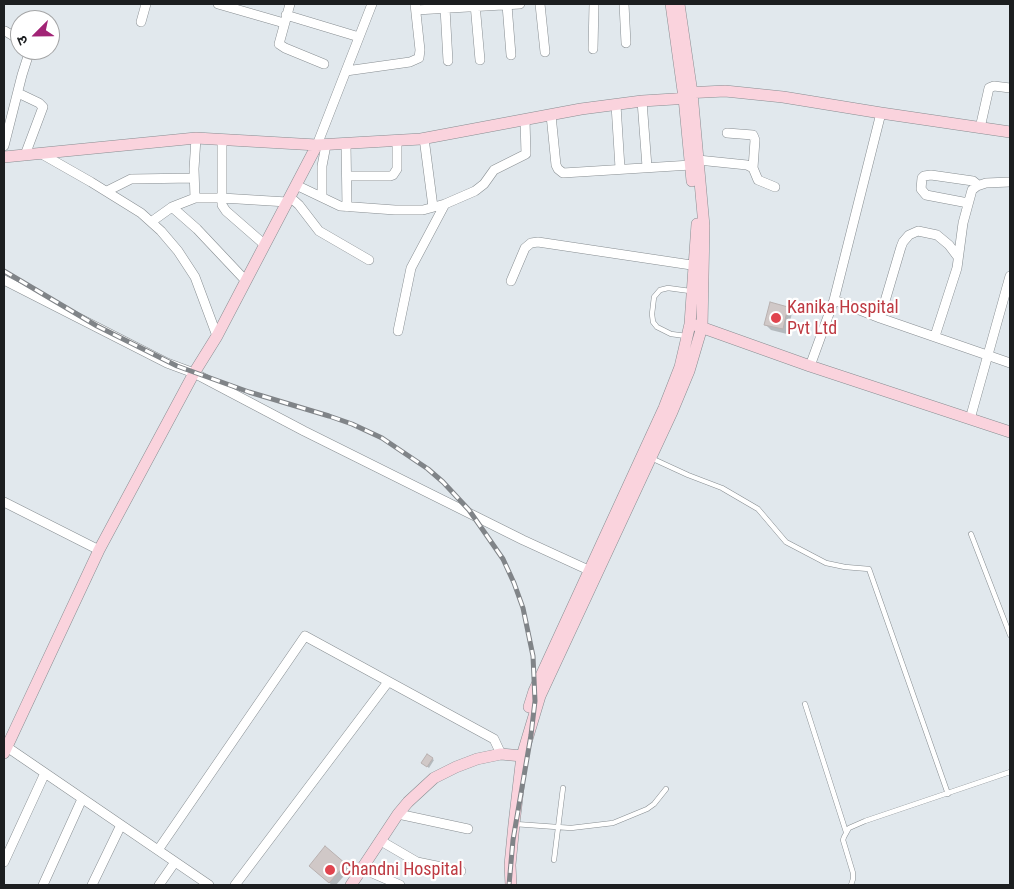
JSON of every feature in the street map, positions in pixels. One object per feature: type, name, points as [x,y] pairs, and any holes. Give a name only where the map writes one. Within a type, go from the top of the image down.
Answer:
[{"type":"street","points":[[141,22],[146,4]]},
{"type":"street","points":[[218,4],[359,37]]},
{"type":"street","points":[[290,4],[279,40],[281,46],[324,64]]},
{"type":"street","points":[[208,885],[45,773],[5,748],[99,550],[194,373],[217,336],[296,184],[322,145],[346,71],[372,4]]},
{"type":"street","points":[[346,71],[410,62],[419,58],[420,50],[415,7],[445,8],[520,4]]},
{"type":"street","points":[[540,4],[544,52]]},
{"type":"street","points":[[593,49],[594,4]]},
{"type":"street","points":[[624,4],[626,43]]},
{"type":"street","points":[[671,4],[688,96]]},
{"type":"street","points":[[504,885],[503,862],[519,755],[540,696],[593,572],[640,472],[680,367],[690,324],[692,292],[699,266],[704,226],[695,162],[679,4]]},
{"type":"street","points":[[475,5],[480,60]]},
{"type":"street","points":[[507,5],[511,55]]},
{"type":"street","points":[[445,8],[448,61]]},
{"type":"street","points":[[5,30],[10,33]]},
{"type":"street","points":[[4,146],[27,60]]},
{"type":"street","points":[[980,128],[989,88],[1010,88]]},
{"type":"street","points":[[4,157],[196,138],[322,145],[397,141],[616,105],[725,92],[782,96],[1010,132]]},
{"type":"street","points":[[18,93],[39,103],[43,107],[25,155]]},
{"type":"street","points":[[642,102],[647,167]]},
{"type":"street","points":[[616,105],[620,168]]},
{"type":"street","points":[[810,366],[834,300],[881,113]]},
{"type":"street","points":[[551,115],[556,166],[560,172],[570,173],[695,162],[748,165],[753,168]]},
{"type":"street","points":[[296,184],[340,206],[347,207],[411,211],[445,204],[480,188],[494,170],[526,154],[525,120]]},
{"type":"street","points":[[727,133],[751,134],[755,138],[753,168],[758,180],[775,188]]},
{"type":"street","points":[[195,198],[196,138]]},
{"type":"street","points":[[424,138],[433,207]]},
{"type":"street","points":[[222,140],[222,205],[226,211],[265,245]]},
{"type":"street","points":[[347,176],[393,175],[397,169],[397,141]]},
{"type":"street","points":[[346,144],[347,207]]},
{"type":"street","points":[[322,145],[322,197]]},
{"type":"street","points":[[40,153],[107,191],[141,213],[161,231],[178,251],[195,277],[217,336]]},
{"type":"street","points":[[968,203],[926,195],[921,189],[922,178],[931,175],[972,181],[978,185]]},
{"type":"street","points":[[107,191],[131,179],[194,178]]},
{"type":"street","points":[[935,336],[956,268],[963,224],[972,190],[978,185],[1010,182]]},
{"type":"street","points":[[151,222],[172,207],[195,198],[289,199],[299,205],[319,231],[368,260]]},
{"type":"street","points":[[398,331],[412,268],[445,204]]},
{"type":"street","points":[[172,207],[192,224],[246,281]]},
{"type":"street","points":[[880,318],[900,247],[909,235],[918,231],[937,235],[949,245],[958,257]]},
{"type":"street","points":[[512,281],[525,248],[531,243],[538,242],[699,266]]},
{"type":"street","points":[[640,472],[651,458],[689,371],[702,327],[699,266]]},
{"type":"street","points":[[970,418],[1010,276]]},
{"type":"street","points":[[4,280],[167,363],[194,373],[489,524],[593,572]]},
{"type":"street","points":[[834,300],[1010,363]]},
{"type":"street","points":[[690,324],[1010,432]]},
{"type":"street","points":[[4,502],[99,550]]},
{"type":"street","points":[[158,850],[305,636],[494,739],[501,754]]},
{"type":"street","points":[[235,885],[388,682]]},
{"type":"street","points":[[351,885],[398,814],[434,778],[477,759],[501,754],[519,755]]},
{"type":"street","points":[[512,885],[510,865],[519,755]]},
{"type":"street","points":[[4,862],[45,773]]},
{"type":"street","points":[[43,885],[82,798]]},
{"type":"street","points":[[398,814],[468,829]]},
{"type":"street","points":[[92,885],[121,825]]},
{"type":"street","points":[[381,841],[417,862],[460,871]]},
{"type":"street","points":[[159,885],[175,862]]},
{"type":"street","points":[[363,869],[400,885]]},
{"type":"lane","points":[[687,336],[671,334],[657,327],[653,322],[652,314],[654,297],[660,290],[668,288],[692,292]]},
{"type":"lane","points":[[651,458],[722,488],[758,509],[786,542],[826,563],[869,570],[948,794]]},
{"type":"lane","points":[[971,534],[1010,635]]},
{"type":"lane","points":[[805,704],[846,832],[844,840],[856,885]]},
{"type":"lane","points":[[846,832],[855,825],[1010,772]]},
{"type":"lane","points":[[554,860],[563,788]]},
{"type":"lane","points":[[514,824],[558,828],[587,827],[613,823],[654,804],[666,789]]},
{"type":"lane","points":[[851,885],[853,879]]},
{"type":"building","points":[[770,302],[788,307],[783,329],[764,325]]},
{"type":"building","points":[[427,754],[433,758],[427,767],[421,763]]},
{"type":"building","points":[[325,846],[346,864],[329,883],[309,866]]},
{"type":"railway","points":[[4,271],[97,326],[177,366],[249,392],[352,424],[382,438],[428,469],[469,510],[503,559],[514,583],[523,608],[533,656],[535,701],[513,840],[509,885]]},
{"type":"place","name":"Kanika Hospital Pvt Ltd","points":[[776,318]]},
{"type":"place","name":"Chandni Hospital","points":[[330,870]]}]
